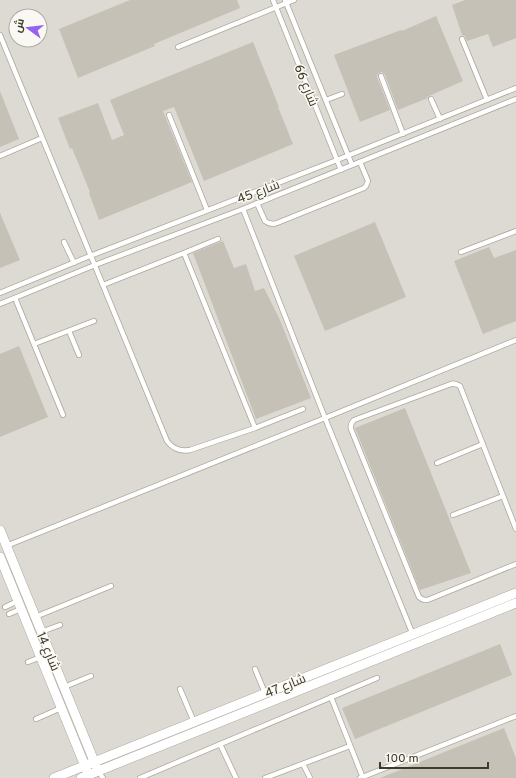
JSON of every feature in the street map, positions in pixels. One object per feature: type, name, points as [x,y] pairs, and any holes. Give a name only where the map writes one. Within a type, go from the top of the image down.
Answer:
[{"type":"street","name":"شارع 14","points":[[0,530],[94,762],[101,775]]},
{"type":"street","name":"شارع 14","points":[[0,559],[85,766],[86,777]]},
{"type":"street","name":"شارع 47","points":[[54,778],[513,594]]},
{"type":"street","name":"شارع 47","points":[[86,777],[101,775],[515,605]]},
{"type":"lane","name":"شارع 66","points":[[273,0],[341,170]]},
{"type":"lane","points":[[178,47],[276,7],[286,1],[294,0]]},
{"type":"lane","name":"شارع 66","points":[[286,1],[352,165]]},
{"type":"lane","points":[[0,35],[90,256],[103,284],[167,441],[171,446],[177,450],[190,450],[255,428],[303,409]]},
{"type":"lane","points":[[462,39],[487,100]]},
{"type":"lane","points":[[381,76],[403,134]]},
{"type":"lane","name":"شارع 45","points":[[0,293],[516,88]]},
{"type":"lane","points":[[326,100],[342,94]]},
{"type":"lane","points":[[431,99],[440,119]]},
{"type":"lane","name":"شارع 45","points":[[0,304],[95,265],[341,170],[516,99]]},
{"type":"lane","points":[[170,115],[207,210]]},
{"type":"lane","points":[[0,156],[42,138]]},
{"type":"lane","points":[[257,203],[267,223],[272,225],[284,221],[364,188],[368,181],[360,162]]},
{"type":"lane","points":[[243,208],[325,418],[413,634]]},
{"type":"lane","points":[[461,252],[516,231]]},
{"type":"lane","points":[[103,284],[218,239]]},
{"type":"lane","points":[[64,242],[74,263]]},
{"type":"lane","points":[[184,253],[255,428]]},
{"type":"lane","points":[[15,298],[63,414]]},
{"type":"lane","points":[[34,344],[94,321]]},
{"type":"lane","points":[[69,331],[79,355]]},
{"type":"lane","points":[[0,559],[8,550],[516,340]]},
{"type":"lane","points":[[516,529],[460,386],[455,383],[450,384],[352,422],[350,426],[351,429],[419,597],[422,600],[430,599],[516,564]]},
{"type":"lane","points":[[437,462],[483,444]]},
{"type":"lane","points":[[453,515],[503,496]]},
{"type":"lane","points":[[35,617],[111,586]]},
{"type":"lane","points":[[513,594],[515,605]]},
{"type":"lane","points":[[5,607],[20,605]]},
{"type":"lane","points":[[9,614],[20,605]]},
{"type":"lane","points":[[42,632],[60,625]]},
{"type":"lane","points":[[28,662],[40,657]]},
{"type":"lane","points":[[256,669],[266,693]]},
{"type":"lane","points":[[64,687],[91,676]]},
{"type":"lane","points":[[140,778],[377,678]]},
{"type":"lane","points":[[180,689],[194,722]]},
{"type":"lane","points":[[331,697],[362,778],[516,716]]},
{"type":"lane","points":[[36,719],[61,708]]},
{"type":"lane","points":[[220,744],[236,778]]},
{"type":"lane","points":[[265,778],[350,746]]},
{"type":"lane","points":[[303,764],[310,778]]},
{"type":"shaded area","points":[[0,0],[516,0],[516,778],[0,778]]},
{"type":"building","points":[[130,0],[237,0],[240,8],[78,78],[59,29]]},
{"type":"building","points":[[465,0],[516,0],[516,38],[493,47],[488,34],[467,41],[465,36],[462,35],[452,5]]},
{"type":"building","points":[[436,16],[463,81],[427,97],[428,98],[398,110],[385,75],[382,72],[379,73],[377,77],[390,110],[360,122],[334,55],[401,30],[402,31]]},
{"type":"building","points":[[253,42],[293,144],[204,181],[174,107],[163,111],[192,182],[99,220],[89,193],[90,192],[72,148],[70,149],[58,118],[98,103],[112,140],[124,135],[110,100]]},
{"type":"building","points":[[0,91],[19,139],[0,147]]},
{"type":"building","points":[[0,213],[20,260],[0,268]]},
{"type":"building","points":[[375,222],[406,297],[325,331],[294,256]]},
{"type":"building","points":[[223,241],[234,268],[246,264],[255,291],[264,288],[280,320],[311,398],[256,419],[193,253]]},
{"type":"building","points":[[489,247],[494,258],[516,250],[516,321],[483,334],[454,261]]},
{"type":"building","points":[[19,346],[48,417],[0,437],[0,354]]},
{"type":"building","points":[[405,408],[471,573],[420,590],[355,428]]},
{"type":"building","points":[[500,644],[512,675],[355,739],[342,708]]},
{"type":"building","points":[[504,728],[516,758],[516,778],[380,778]]}]
